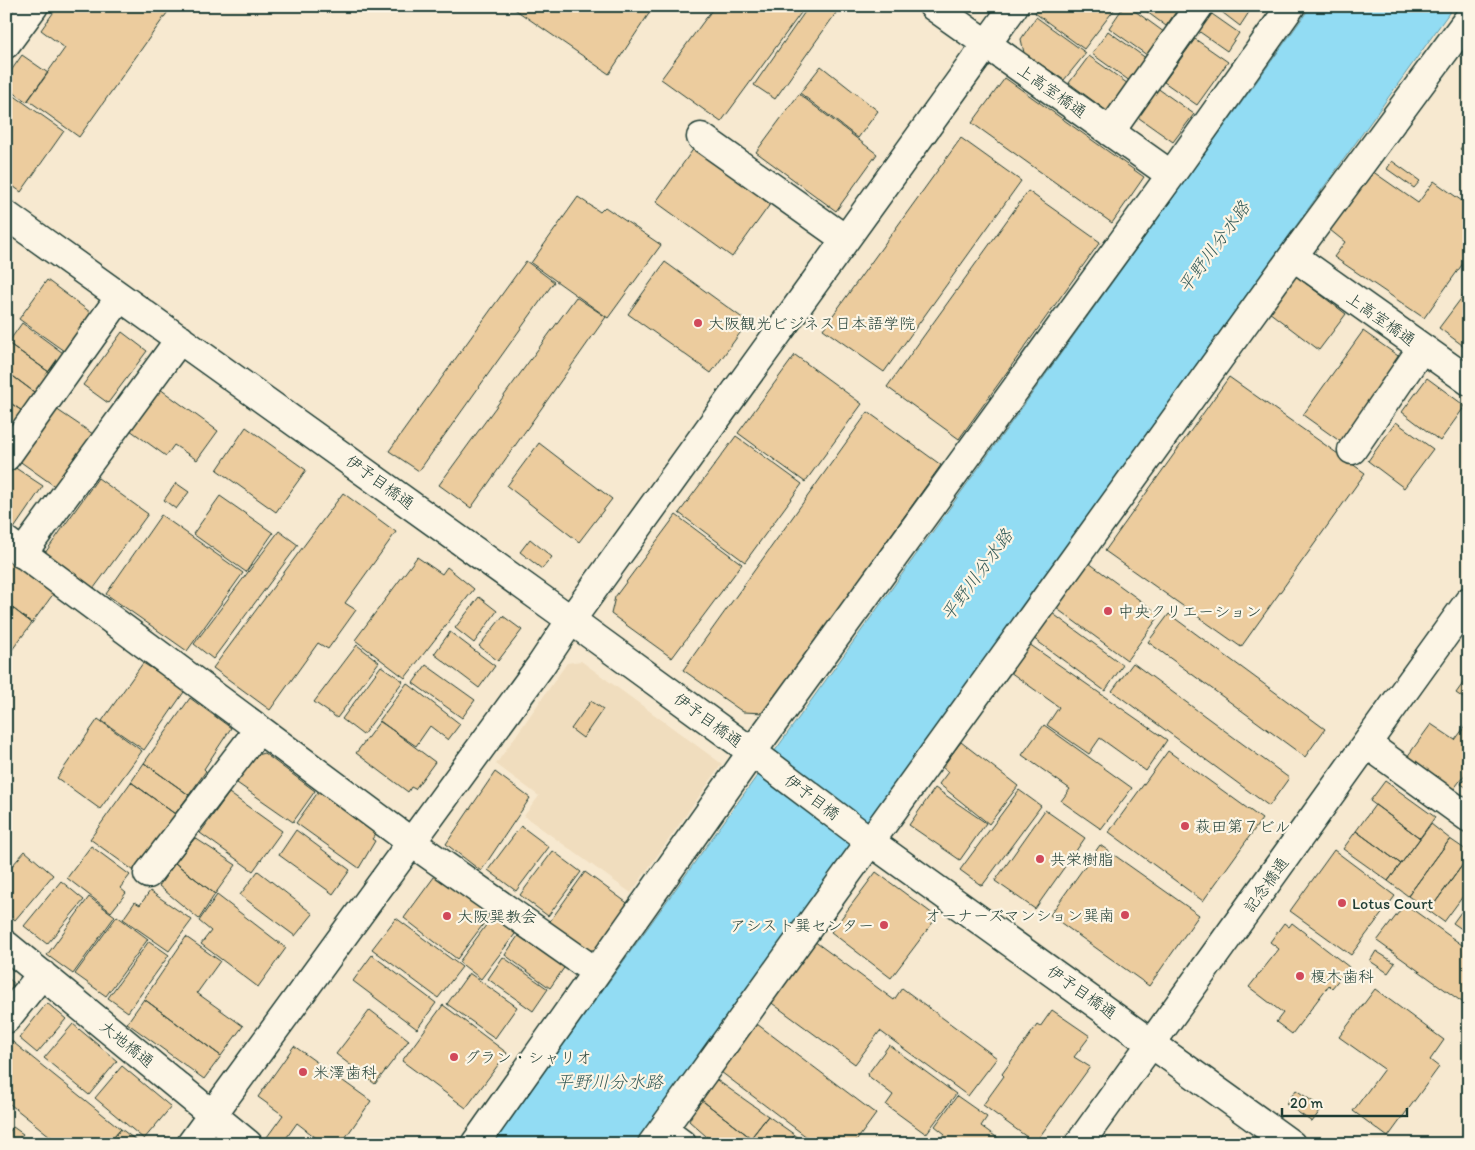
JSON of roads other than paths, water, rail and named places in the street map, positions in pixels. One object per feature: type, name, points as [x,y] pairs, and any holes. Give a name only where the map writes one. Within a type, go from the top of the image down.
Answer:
[{"type":"street","points":[[6,44],[34,6]]},
{"type":"street","name":"上高室橋通","points":[[933,6],[1171,175]]},
{"type":"street","points":[[191,1144],[541,665],[571,620],[1014,6]]},
{"type":"street","points":[[1110,132],[1199,6]]},
{"type":"street","points":[[475,1144],[752,752],[1171,175],[1291,6]]},
{"type":"street","points":[[666,1139],[871,842],[1294,256],[1469,18]]},
{"type":"street","points":[[701,137],[845,239]]},
{"type":"street","name":"伊予目橋通","points":[[6,215],[752,752]]},
{"type":"street","name":"上高室橋通","points":[[1294,256],[1469,381]]},
{"type":"street","points":[[6,457],[120,298]]},
{"type":"street","points":[[180,339],[14,548],[411,842],[596,972]]},
{"type":"street","points":[[1352,450],[1422,348]]},
{"type":"street","name":"記念橋通","points":[[1080,1144],[1469,601]]},
{"type":"street","points":[[148,874],[259,729]]},
{"type":"street","points":[[1367,744],[1469,818]]},
{"type":"street","name":"伊予目橋","points":[[752,752],[871,842]]},
{"type":"street","name":"伊予目橋通","points":[[871,842],[1152,1042],[1291,1144]]},
{"type":"street","name":"大地橋通","points":[[6,945],[248,1144]]},
{"type":"street","points":[[6,1019],[42,974]]},
{"type":"water","name":"平野川分水路","points":[[1311,6],[1454,6],[636,1144],[492,1144]]},
{"type":"place","name":"大阪観光ビジネス日本語学院","points":[[698,323]]},
{"type":"place","name":"中央クリエーション","points":[[1108,611]]},
{"type":"place","name":"萩田第７ビル","points":[[1185,826]]},
{"type":"place","name":"共栄樹脂","points":[[1040,859]]},
{"type":"place","name":"Lotus Court","points":[[1342,903]]},
{"type":"place","name":"オーナーズマンション巽南","points":[[1125,915]]},
{"type":"place","name":"大阪巽教会","points":[[447,916]]},
{"type":"place","name":"アシスト巽センター","points":[[884,925]]},
{"type":"place","name":"榎木歯科","points":[[1300,976]]},
{"type":"place","name":"グラン・シャリオ","points":[[454,1057]]},
{"type":"place","name":"米澤歯科","points":[[303,1072]]}]
